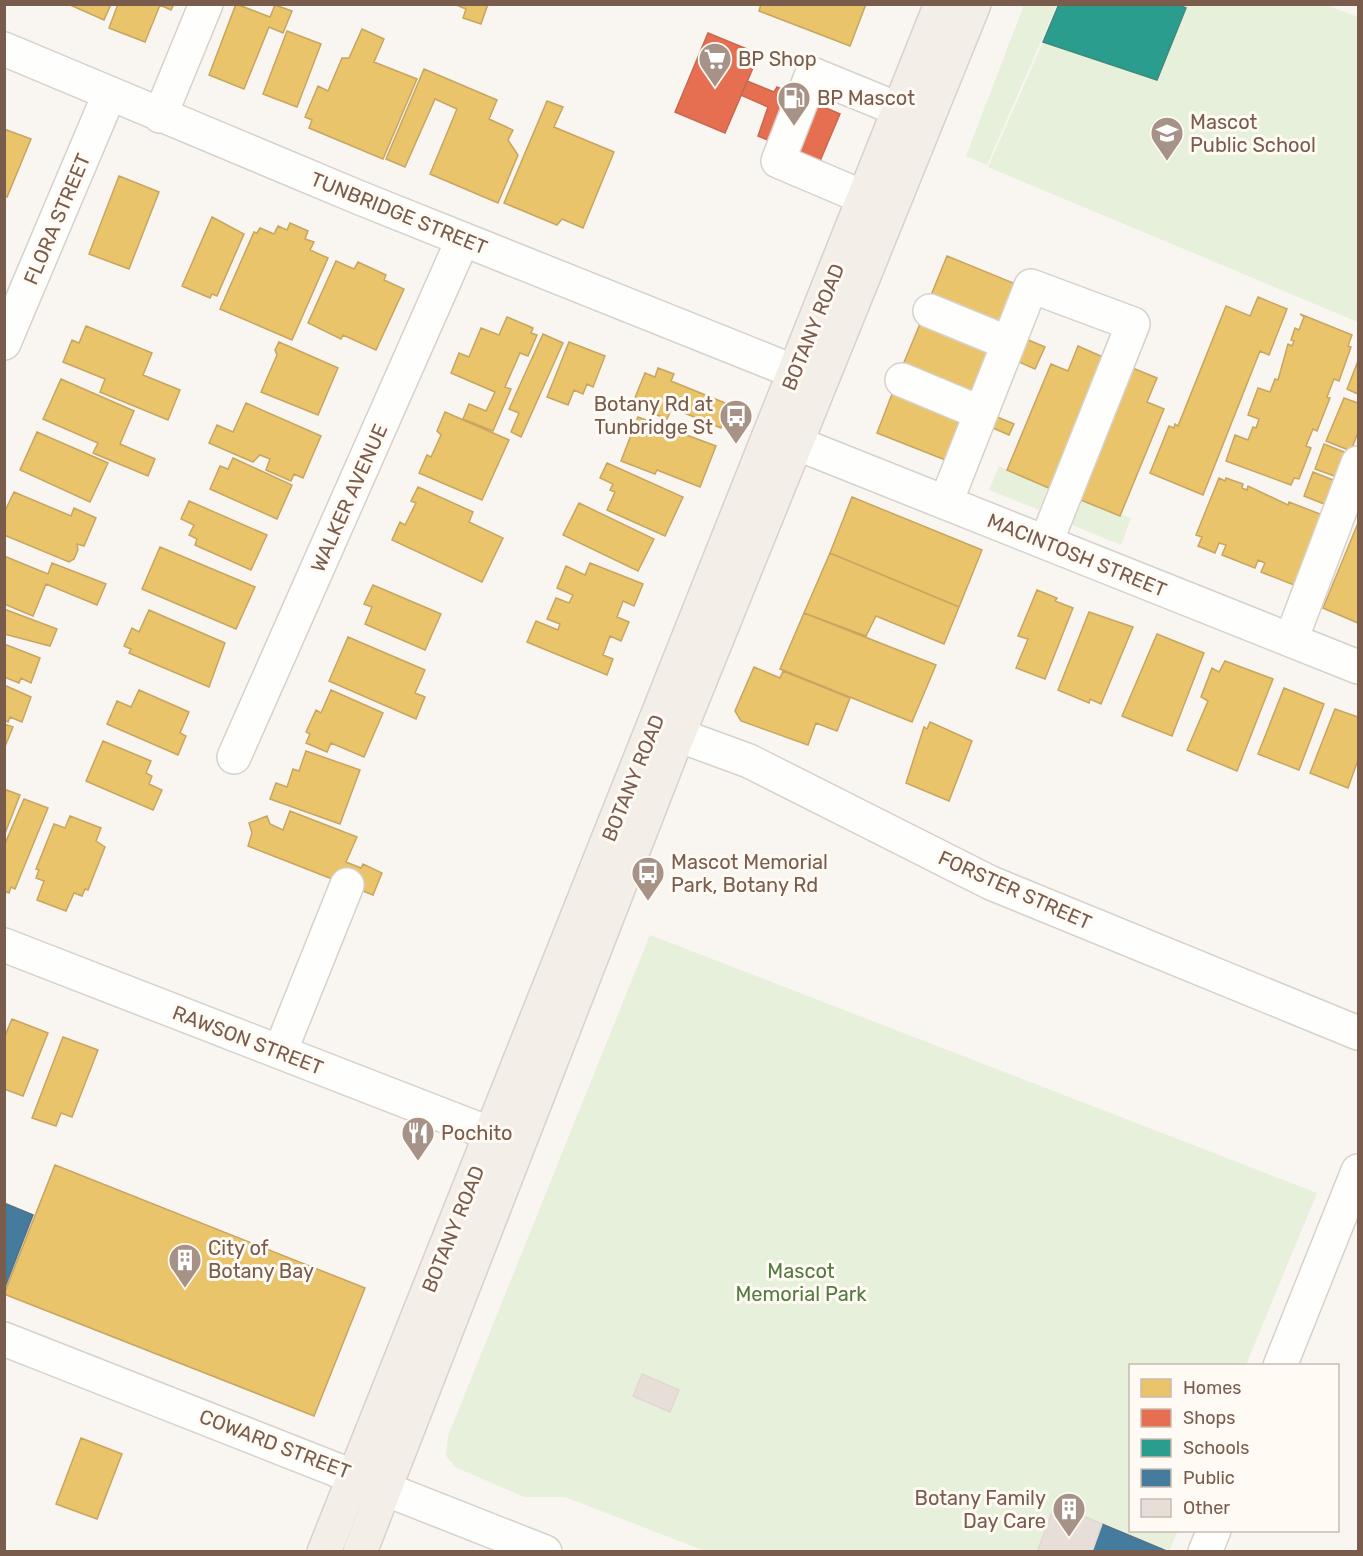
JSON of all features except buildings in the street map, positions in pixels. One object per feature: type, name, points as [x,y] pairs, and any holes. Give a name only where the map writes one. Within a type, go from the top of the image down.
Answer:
[{"type":"main road","name":"BOTANY ROAD","points":[[324,1551],[941,4]]},
{"type":"main road","name":"BOTANY ROAD","points":[[360,1551],[678,735],[974,4]]},
{"type":"street","points":[[160,116],[206,4]]},
{"type":"street","name":"TUNBRIDGE STREET","points":[[4,49],[160,116],[795,372]]},
{"type":"street","points":[[865,198],[778,161],[812,74],[900,110]]},
{"type":"street","name":"FLORA STREET","points":[[4,343],[109,95]]},
{"type":"street","name":"WALKER AVENUE","points":[[234,757],[463,239]]},
{"type":"street","points":[[946,502],[1031,286],[1132,324],[1046,542]]},
{"type":"street","points":[[930,311],[1008,343]]},
{"type":"street","points":[[902,380],[981,413]]},
{"type":"street","name":"MACINTOSH STREET","points":[[796,443],[1359,667]]},
{"type":"street","points":[[1291,640],[1359,463]]},
{"type":"street","name":"FORSTER STREET","points":[[678,735],[749,761],[991,883],[1359,1033]]},
{"type":"street","points":[[280,1052],[347,885]]},
{"type":"street","name":"RAWSON STREET","points":[[4,945],[491,1134]]},
{"type":"street","points":[[1280,1364],[1359,1171]]},
{"type":"street","name":"COWARD STREET","points":[[4,1339],[546,1551]]},
{"type":"street","points":[[1205,1551],[1213,1532]]},
{"type":"green space","points":[[1024,5],[1057,5],[987,165],[966,156]]},
{"type":"green space","name":"Mascot Public School","points":[[1177,5],[1326,5],[1358,17],[1358,322],[988,167],[1043,42],[1157,80],[1186,9]]},
{"type":"green space","points":[[999,466],[1048,487],[1039,510],[989,490]]},
{"type":"green space","points":[[1079,499],[1131,518],[1121,545],[1070,524]]},
{"type":"green space","name":"Mascot Memorial Park","points":[[650,935],[1317,1193],[1246,1364],[1129,1364],[1129,1532],[1178,1532],[1169,1551],[1055,1504],[1037,1551],[705,1551],[565,1497],[524,1497],[455,1467],[446,1456],[448,1436]]},
{"type":"place","name":"BP Shop","points":[[715,88]]},
{"type":"place","name":"BP Mascot","points":[[794,127]]},
{"type":"place","name":"Mascot Public School","points":[[1167,162]]},
{"type":"place","name":"Botany Rd at Tunbridge St","points":[[736,445]]},
{"type":"place","name":"Mascot Memorial Park, Botany Rd","points":[[648,902]]},
{"type":"place","name":"Pochito","points":[[418,1162]]},
{"type":"place","name":"City of Botany Bay","points":[[185,1289]]},
{"type":"place","name":"Botany Family Day Care","points":[[1069,1538]]}]
